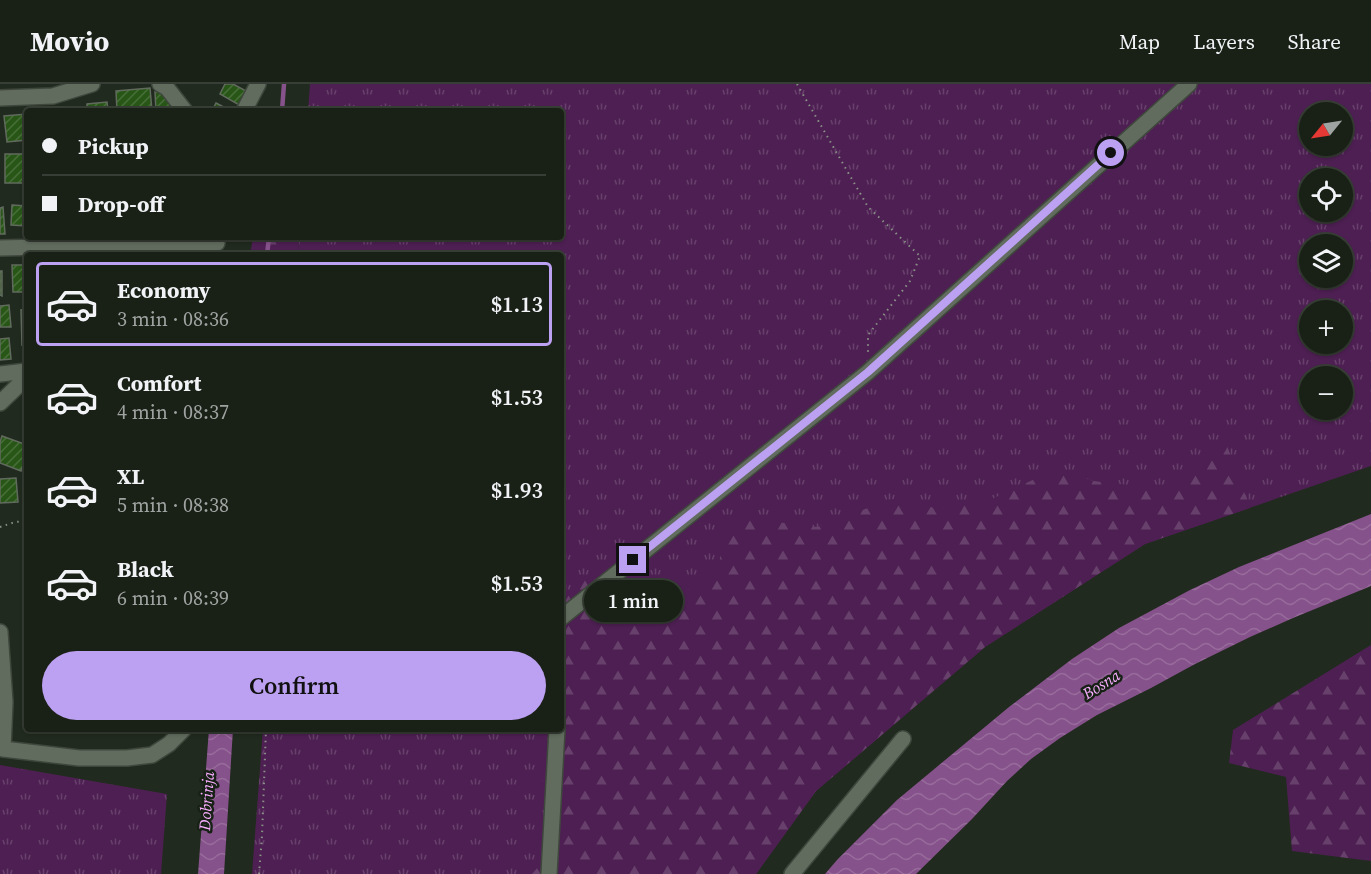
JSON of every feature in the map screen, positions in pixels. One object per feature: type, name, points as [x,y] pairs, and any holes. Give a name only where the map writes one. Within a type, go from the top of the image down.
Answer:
[{"type":"street","points":[[0,98],[53,96],[92,84]]},
{"type":"street","points":[[160,84],[167,88],[183,108]]},
{"type":"street","points":[[246,108],[258,84]]},
{"type":"street","points":[[564,616],[868,372],[1189,84]]},
{"type":"street","points":[[0,248],[217,245]]},
{"type":"street","points":[[0,374],[24,371]]},
{"type":"street","points":[[0,403],[24,380]]},
{"type":"street","points":[[0,632],[5,702],[2,749],[79,758],[127,758],[152,755],[169,744],[181,732]]},
{"type":"street","points":[[549,874],[556,732]]},
{"type":"street","points":[[792,874],[903,739]]},
{"type":"path","points":[[797,84],[868,207],[920,256],[910,281],[868,335],[868,372]]},
{"type":"path","points":[[0,527],[24,521]]},
{"type":"path","points":[[259,874],[266,732]]},
{"type":"green space","points":[[310,84],[1371,84],[1371,466],[1145,544],[985,647],[816,791],[756,874],[252,874],[263,732],[564,732],[564,252],[298,252],[299,240],[564,240],[564,108],[308,108]]},
{"type":"green space","points":[[252,240],[299,240],[298,252],[250,252]]},
{"type":"green space","points":[[1226,443],[1250,508],[1145,544],[985,647],[816,791],[756,874],[532,874],[546,858],[540,732],[564,732],[564,600],[585,576],[631,610],[719,577],[721,535],[744,518],[817,527],[892,499],[940,509],[994,498],[1056,469],[1094,481],[1175,491]]},
{"type":"green space","points":[[1371,645],[1371,861],[1292,851],[1286,777],[1229,763],[1233,730]]},
{"type":"green space","points":[[0,765],[167,794],[161,874],[0,874]]},
{"type":"water","name":"Bosna","points":[[1371,514],[1371,586],[1250,637],[1097,715],[1060,738],[1031,759],[1007,781],[916,874],[825,874],[897,800],[1009,707],[1072,659],[1119,628],[1239,567]]},
{"type":"water","points":[[209,732],[233,732],[224,874],[198,874]]},
{"type":"building","points":[[225,84],[233,84],[248,92],[241,106],[220,94]]},
{"type":"building","points":[[150,88],[152,108],[117,108],[116,91]]},
{"type":"building","points":[[163,91],[175,108],[156,108],[155,92]]},
{"type":"building","points":[[107,102],[108,108],[87,108],[87,104]]},
{"type":"building","points":[[216,103],[225,108],[214,108]]},
{"type":"building","points":[[24,114],[24,140],[7,142],[4,116]]},
{"type":"building","points":[[5,154],[24,154],[24,183],[5,183]]},
{"type":"building","points":[[12,205],[24,206],[24,226],[11,225]]},
{"type":"building","points":[[3,207],[5,234],[0,234],[0,208]]},
{"type":"building","points":[[12,265],[24,265],[24,292],[13,292]]},
{"type":"building","points":[[0,271],[2,271],[2,296],[0,295]]},
{"type":"building","points":[[9,305],[11,327],[0,327],[0,306]]},
{"type":"building","points":[[21,310],[24,310],[24,345],[22,345]]},
{"type":"building","points":[[9,338],[11,359],[0,360],[0,339]]},
{"type":"building","points":[[2,436],[24,444],[24,462],[21,471],[0,463]]},
{"type":"building","points":[[16,478],[18,502],[0,503],[0,479]]},
{"type":"waterway","name":"Dobrinja","points":[[282,108],[284,84]]},
{"type":"waterway","name":"Dobrinja","points":[[267,252],[269,240]]},
{"type":"route","points":[[633,560],[868,372],[1111,153]]}]
